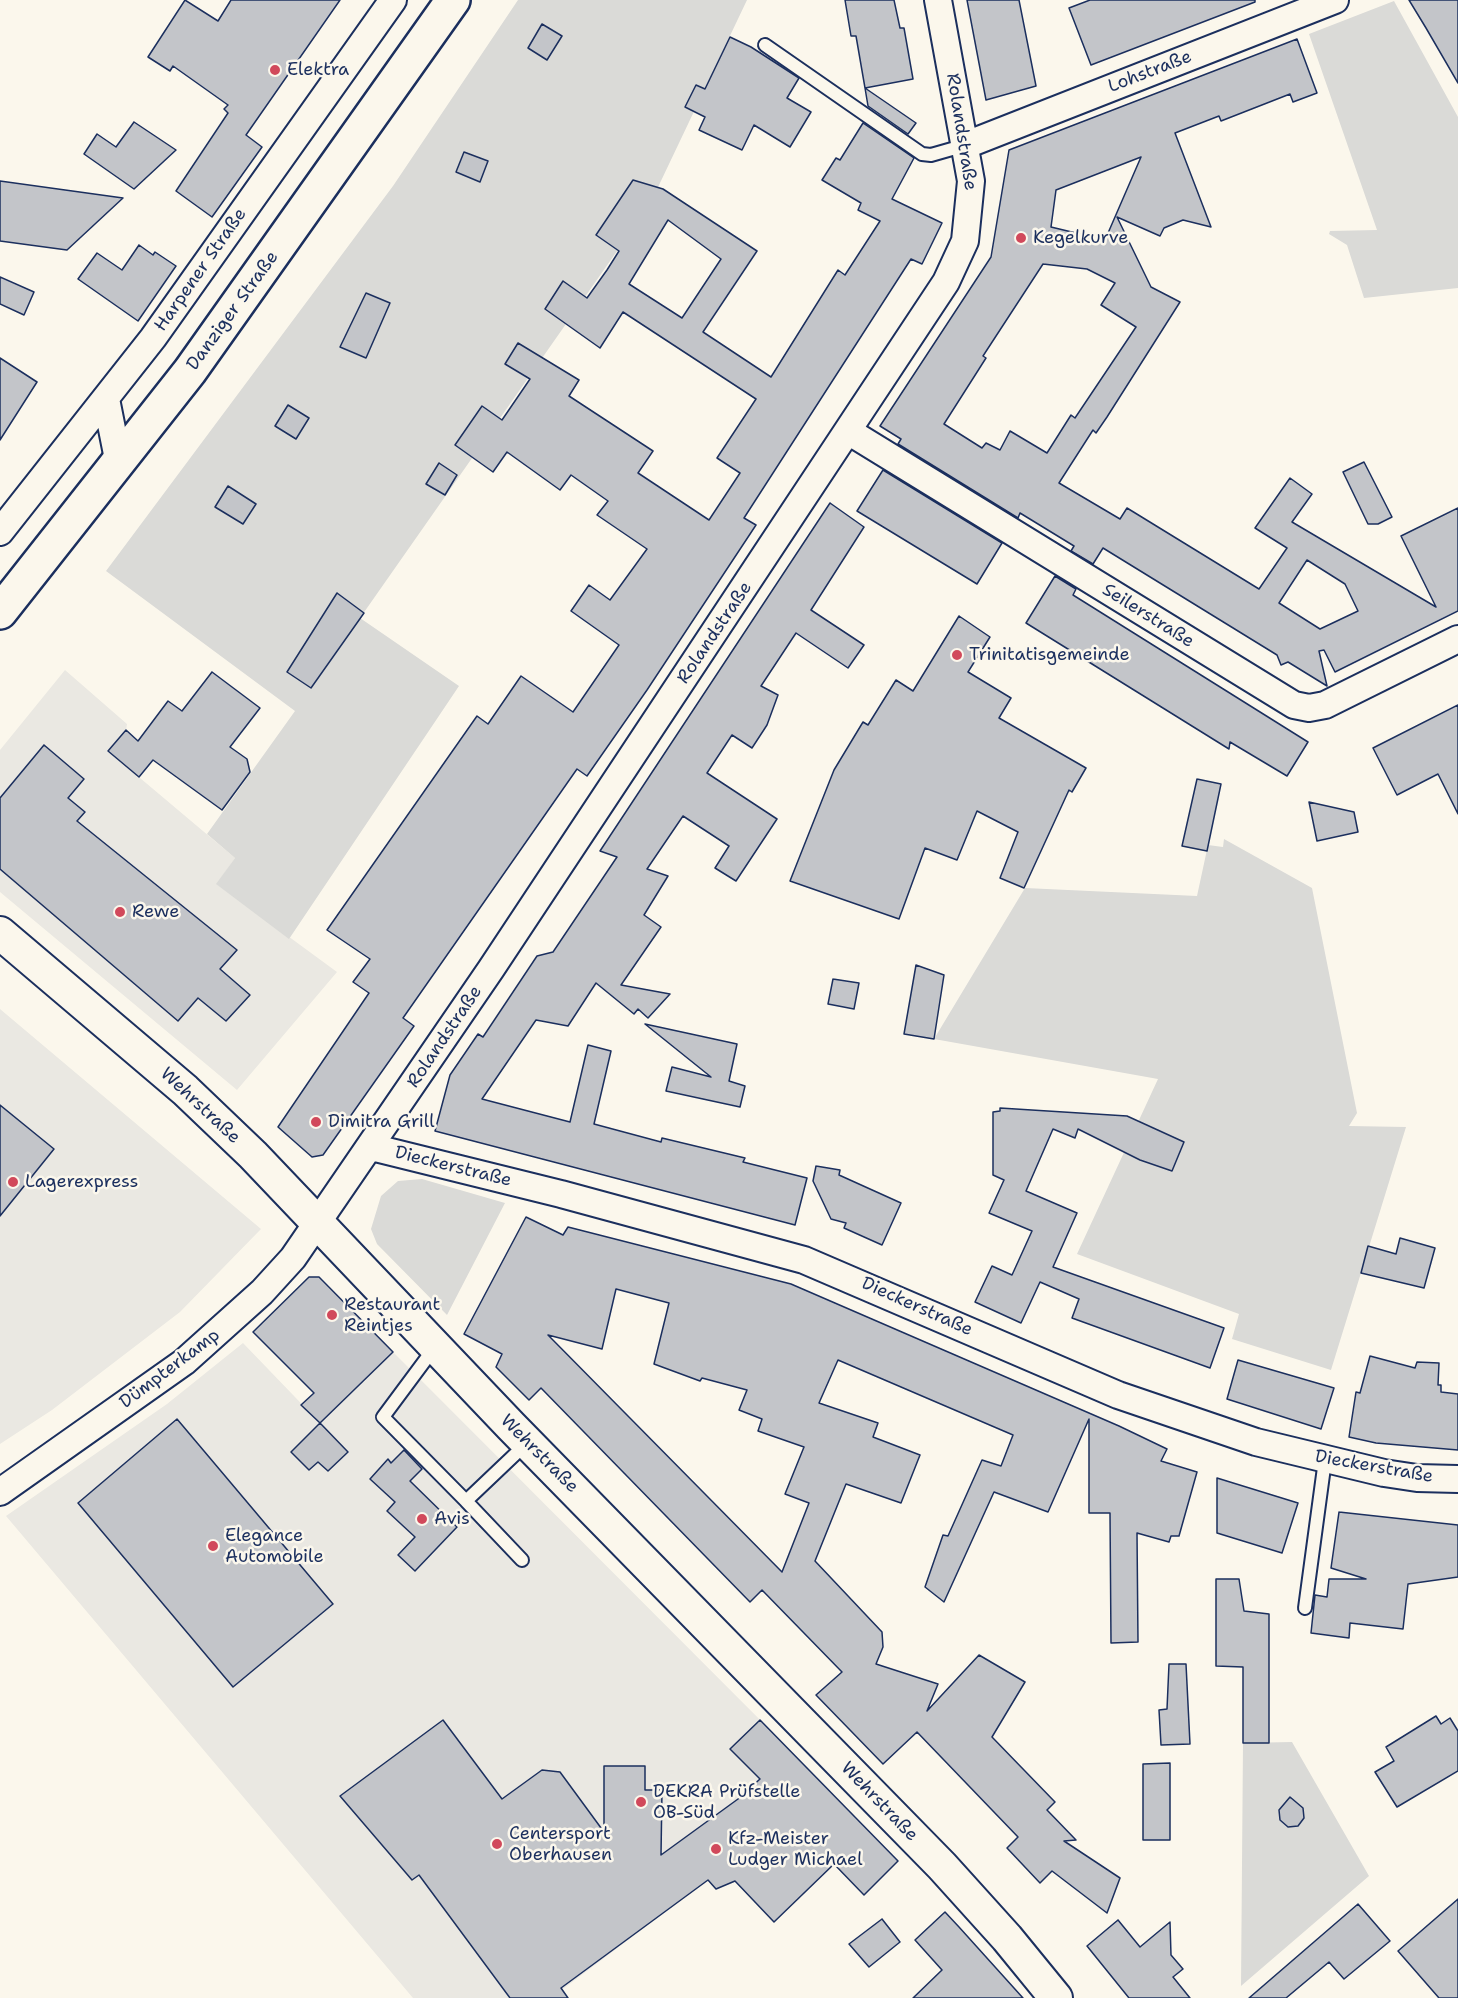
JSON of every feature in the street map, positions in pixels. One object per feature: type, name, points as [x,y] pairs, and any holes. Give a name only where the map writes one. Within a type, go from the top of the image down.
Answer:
[{"type":"main road","name":"Danziger Straße","points":[[0,612],[119,464],[246,294],[453,0]]},
{"type":"street","name":"Rolandstraße","points":[[319,1223],[848,431],[957,260],[969,225],[971,196],[966,145],[938,0]]},
{"type":"street","name":"Lohstraße","points":[[966,145],[1335,0]]},
{"type":"street","name":"Harpener Straße","points":[[0,532],[106,399],[171,312],[384,3]]},
{"type":"street","points":[[106,399],[119,464]]},
{"type":"street","name":"Seilerstraße","points":[[848,431],[1294,705],[1316,708],[1331,703],[1458,639]]},
{"type":"street","name":"Wehrstraße","points":[[0,933],[185,1090],[319,1223],[435,1347],[942,1866],[1007,1938],[1056,1998]]},
{"type":"street","name":"Dieckerstraße","points":[[371,1147],[561,1194],[804,1260],[1168,1414],[1256,1442],[1325,1460],[1398,1475],[1458,1479]]},
{"type":"street","name":"Dümpterkamp","points":[[0,1492],[184,1362],[262,1292],[293,1258],[319,1223]]},
{"type":"lane","points":[[765,45],[922,153],[932,155],[966,145]]},
{"type":"lane","points":[[435,1347],[383,1417],[522,1560]]},
{"type":"lane","points":[[466,1501],[528,1442]]},
{"type":"lane","points":[[1305,1608],[1325,1460]]},
{"type":"shaded area","points":[[518,0],[747,0],[650,204],[360,618],[459,686],[289,939],[216,884],[235,858],[207,834],[295,711],[106,571],[393,186]]},
{"type":"shaded area","points":[[1394,1],[1458,117],[1458,288],[1364,298],[1347,245],[1329,234],[1330,231],[1377,230],[1309,34]]},
{"type":"shaded area","points":[[65,670],[127,724],[126,730],[108,751],[235,858],[217,884],[337,972],[237,1090],[0,892],[0,750]]},
{"type":"shaded area","points":[[1224,839],[1312,888],[1357,1113],[1349,1126],[1406,1127],[1331,1370],[1232,1339],[1239,1314],[1077,1254],[1158,1079],[934,1039],[1025,888],[1197,896],[1208,845],[1223,847]]},
{"type":"shaded area","points":[[0,1009],[261,1229],[180,1312],[52,1410],[0,1444]]},
{"type":"shaded area","points":[[422,1179],[505,1203],[447,1315],[377,1244],[371,1229],[381,1196],[398,1181]]},
{"type":"shaded area","points":[[243,1343],[320,1423],[393,1352],[829,1789],[551,1998],[413,1998],[6,1516],[167,1404]]},
{"type":"shaded area","points":[[1292,1742],[1369,1876],[1241,1986],[1243,1743]]},
{"type":"building","points":[[185,0],[218,21],[231,0],[340,0],[246,135],[262,147],[212,217],[176,191],[228,113],[224,109],[228,105],[173,66],[170,71],[148,57]]},
{"type":"building","points":[[845,0],[894,0],[900,28],[904,28],[913,79],[865,88],[856,36],[851,36]]},
{"type":"building","points":[[967,0],[1019,0],[1036,86],[986,100]]},
{"type":"building","points":[[1090,0],[1255,0],[1255,2],[1091,65],[1069,8]]},
{"type":"building","points":[[1409,0],[1458,0],[1458,83],[1426,28]]},
{"type":"building","points":[[542,24],[562,36],[547,60],[528,48]]},
{"type":"building","points":[[730,37],[751,47],[799,78],[787,98],[811,112],[790,147],[754,125],[742,150],[699,130],[705,117],[685,107],[696,85],[705,89]]},
{"type":"building","points":[[1297,39],[1317,93],[1293,102],[1290,94],[1221,121],[1219,116],[1175,133],[1211,227],[1183,220],[1164,228],[1160,236],[1117,217],[1151,287],[1180,302],[1107,417],[1096,433],[1093,430],[1059,483],[1120,519],[1127,508],[1259,589],[1287,548],[1255,528],[1290,478],[1312,494],[1292,522],[1436,607],[1401,536],[1458,508],[1458,611],[1335,672],[1324,650],[1319,651],[1327,686],[1288,662],[1281,665],[1277,655],[1103,548],[1093,564],[1071,551],[1074,546],[1020,513],[1018,518],[898,444],[901,439],[880,426],[991,257],[1009,150]],"holes":[[[1141,157],[1105,240],[1051,227],[1056,190]],[[1043,264],[1087,269],[1115,283],[1101,305],[1136,327],[1075,418],[1071,415],[1047,453],[1010,431],[1000,450],[986,443],[982,448],[944,424],[986,358],[983,356]],[[1307,560],[1345,584],[1358,611],[1320,629],[1279,603]]]},
{"type":"building","points":[[865,88],[916,123],[908,134],[868,106]]},
{"type":"building","points":[[134,122],[176,150],[134,189],[84,154],[97,134],[116,147]]},
{"type":"building","points":[[863,123],[914,158],[892,199],[942,223],[922,264],[911,259],[744,518],[756,525],[647,690],[587,776],[577,769],[403,1018],[414,1026],[323,1155],[312,1157],[278,1127],[369,993],[353,982],[370,959],[327,930],[477,716],[488,724],[521,676],[573,712],[619,645],[571,611],[589,585],[610,600],[647,549],[597,515],[608,501],[571,475],[560,490],[507,452],[493,472],[455,445],[482,406],[502,420],[530,379],[505,364],[518,343],[579,380],[569,396],[653,451],[638,473],[709,520],[740,473],[717,458],[756,399],[623,312],[600,348],[545,309],[563,281],[587,298],[607,270],[619,251],[596,235],[633,180],[663,189],[757,251],[703,332],[771,377],[838,270],[845,275],[880,221],[858,210],[861,203],[822,180],[836,158],[840,160]],"holes":[[[668,220],[721,259],[682,318],[629,284]]]},
{"type":"building","points":[[464,152],[488,161],[480,182],[456,172]]},
{"type":"building","points":[[0,181],[123,198],[67,250],[0,241]]},
{"type":"building","points":[[139,245],[153,255],[155,252],[176,266],[138,321],[78,279],[97,253],[122,270]]},
{"type":"building","points":[[0,277],[34,292],[24,315],[0,304]]},
{"type":"building","points":[[366,293],[390,303],[366,358],[340,347]]},
{"type":"building","points":[[0,358],[37,382],[0,440]]},
{"type":"building","points":[[288,405],[309,418],[296,439],[275,426]]},
{"type":"building","points":[[1364,462],[1392,517],[1378,524],[1368,524],[1343,472]]},
{"type":"building","points":[[439,463],[457,475],[445,495],[426,484]]},
{"type":"building","points":[[883,470],[1002,543],[977,584],[857,511]]},
{"type":"building","points":[[228,486],[256,504],[243,524],[215,507]]},
{"type":"building","points":[[830,503],[864,527],[811,610],[864,645],[848,668],[796,633],[761,686],[778,695],[767,725],[752,748],[732,735],[707,773],[777,819],[736,881],[715,868],[729,846],[683,816],[647,869],[668,876],[644,915],[661,927],[621,985],[670,994],[648,1018],[638,1009],[634,1014],[596,983],[568,1026],[536,1020],[482,1099],[570,1122],[588,1045],[611,1051],[594,1124],[661,1142],[662,1138],[745,1158],[743,1162],[807,1178],[795,1225],[435,1131],[450,1075],[478,1034],[483,1037],[537,956],[553,952],[617,857],[600,851]]},
{"type":"building","points":[[1055,576],[1076,589],[1073,595],[1308,742],[1287,776],[1230,742],[1229,749],[1026,623]]},
{"type":"building","points":[[337,593],[364,613],[311,688],[287,672]]},
{"type":"building","points":[[959,616],[990,637],[968,672],[1011,698],[999,718],[1086,768],[1072,792],[1069,790],[1024,888],[1000,878],[1018,832],[977,811],[957,860],[925,848],[899,919],[790,881],[834,770],[863,722],[868,725],[896,680],[913,691]]},
{"type":"building","points":[[212,672],[260,708],[230,747],[247,759],[250,772],[222,810],[153,760],[139,777],[108,751],[126,730],[138,741],[168,701],[182,711]]},
{"type":"building","points":[[1458,705],[1458,814],[1438,774],[1397,795],[1373,748]]},
{"type":"building","name":"Rewe","points":[[44,745],[84,779],[68,798],[85,812],[77,821],[237,950],[220,969],[250,995],[226,1021],[198,998],[178,1021],[0,869],[0,798]]},
{"type":"building","points":[[1197,779],[1221,784],[1207,851],[1182,846]]},
{"type":"building","points":[[1309,802],[1354,812],[1358,832],[1317,841]]},
{"type":"building","points":[[916,965],[944,975],[934,1039],[904,1034]]},
{"type":"building","points":[[833,979],[859,983],[854,1009],[828,1004]]},
{"type":"building","points":[[645,1024],[737,1044],[729,1081],[745,1086],[740,1107],[666,1091],[672,1067],[711,1077]]},
{"type":"building","name":"Lagerexpress","points":[[0,1105],[54,1149],[0,1216]]},
{"type":"building","points":[[1000,1108],[1127,1116],[1184,1142],[1172,1171],[1140,1160],[1078,1129],[1075,1138],[1053,1129],[1026,1191],[1077,1213],[1053,1267],[1224,1328],[1210,1368],[1072,1318],[1079,1299],[1040,1282],[1021,1323],[975,1302],[992,1266],[1012,1275],[1032,1231],[989,1213],[1004,1180],[993,1175],[993,1112],[1000,1111]]},
{"type":"building","points":[[816,1166],[840,1170],[839,1175],[901,1203],[882,1245],[844,1228],[846,1223],[831,1219],[813,1181]]},
{"type":"building","points":[[526,1217],[563,1235],[568,1227],[791,1284],[1119,1426],[1167,1449],[1161,1461],[1197,1472],[1179,1536],[1171,1536],[1169,1542],[1137,1533],[1138,1642],[1111,1643],[1110,1513],[1089,1513],[1089,1419],[1048,1512],[994,1492],[944,1602],[925,1587],[943,1535],[948,1536],[982,1460],[1001,1466],[1013,1435],[838,1360],[819,1403],[878,1423],[873,1437],[920,1455],[901,1503],[846,1484],[815,1561],[882,1632],[883,1647],[876,1664],[938,1684],[927,1711],[979,1655],[1025,1682],[992,1737],[1055,1802],[1047,1810],[1076,1840],[1064,1841],[1120,1878],[1107,1913],[1052,1871],[1040,1883],[1007,1848],[1018,1837],[917,1732],[883,1764],[816,1695],[842,1672],[762,1590],[750,1602],[541,1388],[529,1400],[496,1367],[502,1354],[464,1334]],"holes":[[[616,1289],[669,1303],[654,1364],[700,1381],[702,1378],[747,1390],[739,1410],[762,1419],[758,1431],[804,1447],[785,1494],[809,1503],[782,1572],[548,1335],[602,1349]]]},
{"type":"building","points":[[1400,1238],[1435,1248],[1424,1288],[1361,1273],[1368,1246],[1396,1254]]},
{"type":"building","points":[[309,1277],[319,1277],[393,1352],[320,1423],[301,1405],[314,1393],[253,1332]]},
{"type":"building","points":[[1370,1356],[1415,1368],[1417,1362],[1439,1363],[1438,1385],[1441,1385],[1441,1392],[1458,1394],[1458,1450],[1376,1443],[1349,1437],[1356,1392],[1360,1393]]},
{"type":"building","points":[[1238,1360],[1334,1388],[1321,1429],[1227,1399]]},
{"type":"building","name":"Elegance Automobile","points":[[177,1419],[333,1604],[233,1687],[78,1503]]},
{"type":"building","points":[[320,1423],[348,1452],[328,1471],[318,1462],[309,1470],[291,1452]]},
{"type":"building","name":"Avis","points":[[404,1450],[422,1469],[410,1481],[457,1527],[415,1571],[398,1555],[415,1537],[387,1511],[395,1502],[370,1479],[388,1459],[391,1463]]},
{"type":"building","points":[[1217,1478],[1298,1503],[1282,1553],[1217,1533]]},
{"type":"building","points":[[1339,1512],[1458,1525],[1458,1577],[1408,1584],[1403,1629],[1350,1623],[1349,1638],[1311,1633],[1315,1595],[1327,1597],[1329,1579],[1366,1579],[1331,1568]]},
{"type":"building","points":[[1216,1579],[1239,1579],[1244,1611],[1269,1614],[1269,1743],[1243,1743],[1243,1667],[1216,1666]]},
{"type":"building","points":[[1169,1664],[1186,1664],[1190,1744],[1161,1745],[1159,1710],[1167,1709]]},
{"type":"building","points":[[1436,1716],[1441,1724],[1450,1718],[1458,1731],[1458,1771],[1397,1807],[1375,1772],[1394,1761],[1386,1747]]},
{"type":"building","points":[[443,1720],[502,1799],[542,1770],[560,1772],[604,1832],[604,1766],[645,1766],[645,1790],[662,1790],[661,1855],[738,1799],[760,1779],[730,1749],[760,1720],[898,1861],[864,1895],[834,1864],[774,1922],[735,1881],[716,1889],[708,1880],[561,1988],[568,1998],[510,1998],[419,1875],[412,1880],[340,1796]]},
{"type":"building","points":[[1170,1763],[1170,1840],[1143,1840],[1143,1764]]},
{"type":"building","points":[[1290,1797],[1303,1808],[1304,1818],[1298,1826],[1288,1827],[1280,1820],[1279,1810]]},
{"type":"building","points":[[1458,1899],[1458,1998],[1439,1998],[1398,1951]]},
{"type":"building","points":[[1358,1904],[1390,1941],[1344,1979],[1329,1962],[1286,1998],[1249,1998]]},
{"type":"building","points":[[945,1912],[1023,1998],[913,1998],[942,1970],[915,1940]]},
{"type":"building","points":[[882,1919],[900,1942],[869,1967],[849,1944]]},
{"type":"building","points":[[1118,1920],[1140,1947],[1170,1922],[1171,1955],[1183,1969],[1173,1977],[1190,1998],[1129,1998],[1087,1946]]},
{"type":"place","name":"Elektra","points":[[275,70]]},
{"type":"place","name":"Kegelkurve","points":[[1021,238]]},
{"type":"place","name":"Trinitatisgemeinde","points":[[957,655]]},
{"type":"place","name":"Rewe","points":[[120,912]]},
{"type":"place","name":"Dimitra Grill","points":[[316,1122]]},
{"type":"place","name":"Lagerexpress","points":[[13,1182]]},
{"type":"place","name":"Restaurant Reintjes","points":[[332,1315]]},
{"type":"place","name":"Avis","points":[[422,1519]]},
{"type":"place","name":"Elegance Automobile","points":[[213,1546]]},
{"type":"place","name":"DEKRA Prüfstelle OB-Süd","points":[[641,1802]]},
{"type":"place","name":"Centersport Oberhausen","points":[[497,1844]]},
{"type":"place","name":"Kfz-Meister Ludger Michael","points":[[716,1849]]}]
